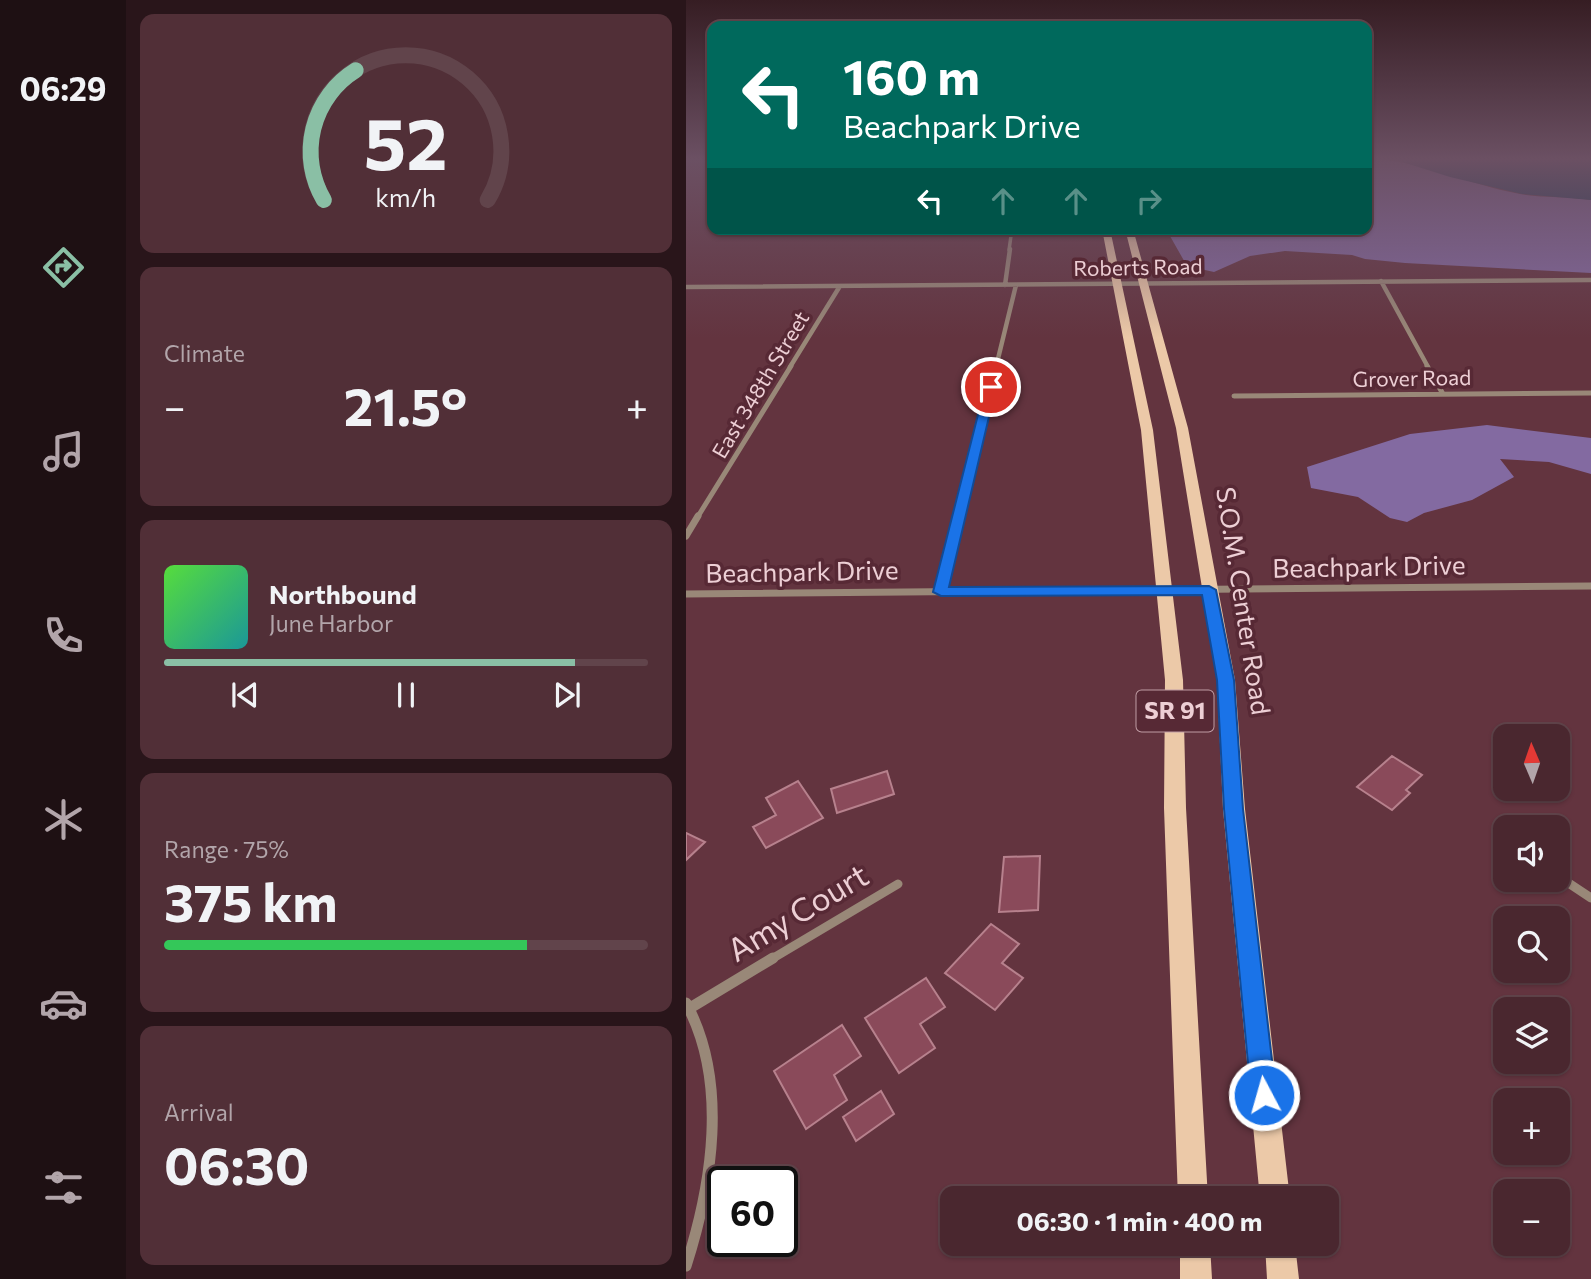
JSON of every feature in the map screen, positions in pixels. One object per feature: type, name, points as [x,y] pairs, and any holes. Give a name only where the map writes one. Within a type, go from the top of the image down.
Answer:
[{"type":"main road","name":"SR 91","points":[[1107,235],[1147,430],[1174,680],[1175,808],[1191,1186]]},
{"type":"main road","name":"S.O.M. Center Road","points":[[1131,235],[1182,428],[1226,680],[1234,809],[1274,1186]]},
{"type":"main road","points":[[1195,1256],[1196,1279]]},
{"type":"main road","points":[[1281,1256],[1283,1279]]},
{"type":"street","points":[[1005,285],[1011,235]]},
{"type":"street","points":[[1381,281],[1443,394]]},
{"type":"street","name":"Roberts Road","points":[[686,286],[1591,281]]},
{"type":"street","points":[[941,592],[1016,285]]},
{"type":"street","name":"East 348th Street","points":[[686,536],[840,286]]},
{"type":"street","name":"Grover Road","points":[[1234,397],[1591,393]]},
{"type":"street","name":"Beachpark Drive","points":[[686,594],[1163,592],[1591,586]]},
{"type":"street","name":"Amy Court","points":[[688,1005],[898,884]]},
{"type":"street","points":[[1570,884],[1591,898]]},
{"type":"street","points":[[686,1266],[710,1166],[710,1096],[704,1050],[688,1005]]},
{"type":"shaded area","points":[[1372,219],[1591,219],[1591,273],[1405,263],[1352,255],[1285,251],[1250,256],[1214,272],[1187,266],[1169,235],[1372,235]]},
{"type":"shaded area","points":[[1487,425],[1591,438],[1591,474],[1549,462],[1500,459],[1514,477],[1472,500],[1424,513],[1407,522],[1390,518],[1358,497],[1311,488],[1307,467],[1410,434]]},
{"type":"building","points":[[1392,756],[1422,775],[1406,790],[1410,793],[1392,810],[1357,787]]},
{"type":"building","points":[[887,771],[894,794],[837,813],[831,789]]},
{"type":"building","points":[[798,781],[823,818],[766,848],[753,827],[776,815],[766,798]]},
{"type":"building","points":[[686,833],[705,842],[686,860]]},
{"type":"building","points":[[1040,856],[1038,910],[999,912],[1004,857]]},
{"type":"building","points":[[991,924],[1019,944],[1002,963],[1023,978],[995,1010],[945,973]]},
{"type":"building","points":[[926,978],[945,1007],[920,1024],[935,1048],[899,1073],[865,1018]]},
{"type":"building","points":[[842,1025],[861,1056],[834,1075],[847,1100],[806,1129],[774,1071]]},
{"type":"building","points":[[881,1091],[894,1114],[856,1141],[843,1117]]},
{"type":"route","points":[[991,387],[941,592],[1209,590],[1226,680],[1234,809],[1264,1095]]}]
